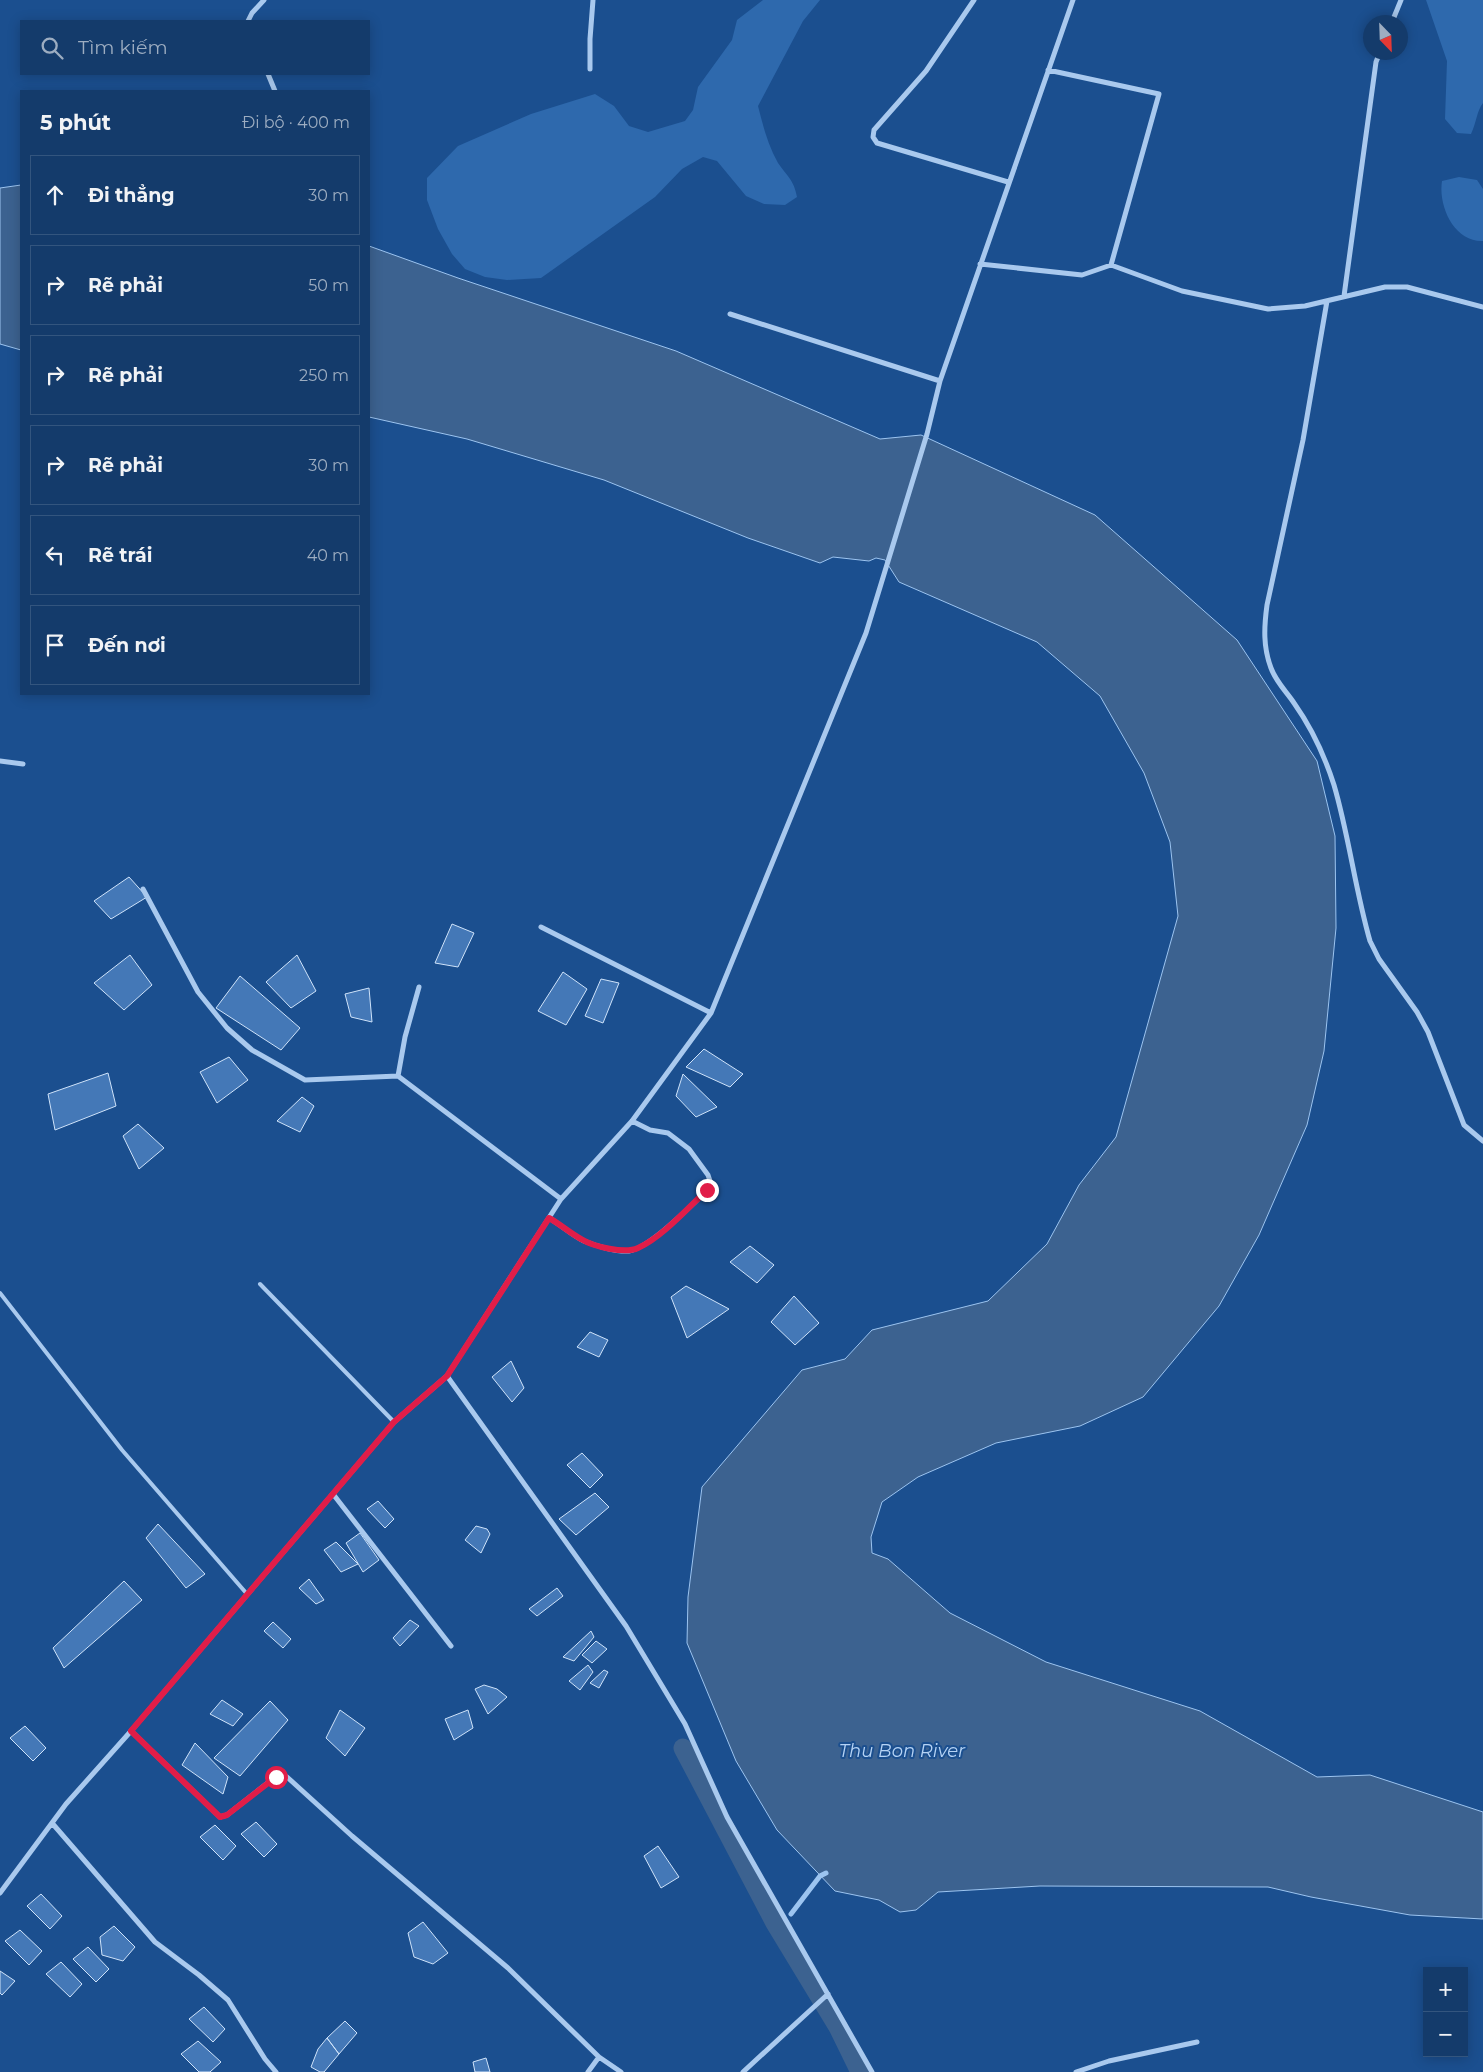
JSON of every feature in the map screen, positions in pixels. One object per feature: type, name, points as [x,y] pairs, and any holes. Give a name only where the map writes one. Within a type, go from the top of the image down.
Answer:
[{"type":"street","points":[[248,20],[252,13],[264,0]]},
{"type":"street","points":[[590,69],[590,39],[594,0]]},
{"type":"street","points":[[974,0],[926,71],[874,130],[873,137],[877,143],[1008,182]]},
{"type":"street","points":[[0,1893],[66,1804],[131,1731],[394,1422],[447,1376],[561,1199],[632,1121],[711,1013],[866,633],[927,434],[940,381],[1073,0]]},
{"type":"street","points":[[1395,15],[1401,0]]},
{"type":"street","points":[[1344,296],[1377,60]]},
{"type":"street","points":[[1048,70],[1159,94],[1111,265]]},
{"type":"street","points":[[268,75],[276,90]]},
{"type":"street","points":[[980,264],[1082,275],[1111,265],[1182,291],[1268,309],[1305,306],[1385,287],[1407,288],[1483,307]]},
{"type":"street","points":[[1327,301],[1303,440],[1267,605],[1264,631],[1266,652],[1279,683],[1294,703],[1316,742],[1333,784],[1370,941],[1379,959],[1417,1012],[1428,1032],[1464,1125],[1483,1141]]},
{"type":"street","points":[[730,314],[940,381]]},
{"type":"street","points":[[0,761],[23,764]]},
{"type":"street","points":[[143,889],[198,992],[227,1028],[252,1050],[305,1080],[398,1076],[561,1199]]},
{"type":"street","points":[[541,927],[711,1013]]},
{"type":"street","points":[[398,1076],[405,1037],[419,987]]},
{"type":"street","points":[[549,1218],[582,1240],[620,1250],[629,1250],[638,1248],[654,1238],[707,1190],[710,1181],[708,1175],[689,1149],[668,1133],[650,1130],[632,1121]]},
{"type":"street","points":[[447,1376],[626,1626],[685,1724],[727,1817],[826,1996],[872,2072]]},
{"type":"street","points":[[333,1494],[451,1646]]},
{"type":"street","points":[[131,1731],[220,1817],[227,1815],[274,1778],[280,1776],[287,1777],[352,1836],[508,1968],[599,2057],[621,2072]]},
{"type":"street","points":[[52,1823],[155,1942],[228,2000],[265,2059],[276,2072]]},
{"type":"street","points":[[743,2072],[826,1996]]},
{"type":"street","points":[[1076,2072],[1109,2061],[1197,2042]]},
{"type":"street","points":[[588,2072],[599,2057]]},
{"type":"lane","points":[[260,1284],[394,1422]]},
{"type":"lane","points":[[0,1293],[122,1450],[247,1594]]},
{"type":"shaded area","points":[[763,0],[820,0],[803,21],[758,106],[771,149],[778,163],[792,182],[797,197],[785,205],[764,204],[746,196],[717,161],[703,157],[682,169],[655,197],[541,278],[507,280],[485,277],[465,269],[452,254],[438,229],[427,200],[427,178],[458,146],[531,114],[595,94],[614,106],[629,126],[648,132],[685,121],[693,110],[698,87],[732,40],[737,20]]},
{"type":"shaded area","points":[[1426,0],[1483,0],[1483,103],[1479,109],[1471,134],[1457,133],[1445,119],[1447,61]]},
{"type":"shaded area","points":[[1459,177],[1477,180],[1483,189],[1483,241],[1473,240],[1464,236],[1450,221],[1446,211],[1441,191],[1442,181]]},
{"type":"water","points":[[20,185],[20,350],[0,344],[0,188]]},
{"type":"water","name":"Thu Bon River","points":[[370,246],[676,351],[880,439],[921,435],[1095,515],[1237,640],[1317,761],[1335,836],[1336,928],[1324,1051],[1307,1125],[1259,1235],[1219,1306],[1143,1397],[1080,1426],[996,1443],[918,1477],[882,1502],[871,1537],[872,1553],[888,1559],[950,1613],[1046,1662],[1200,1711],[1317,1777],[1370,1775],[1483,1812],[1483,1919],[1410,1915],[1268,1887],[1040,1886],[938,1892],[916,1910],[900,1912],[879,1900],[835,1891],[777,1830],[736,1761],[687,1643],[688,1597],[702,1487],[802,1370],[845,1359],[872,1330],[988,1301],[1047,1244],[1079,1185],[1116,1137],[1178,916],[1170,842],[1144,773],[1100,696],[1037,642],[899,582],[885,560],[876,558],[869,561],[833,557],[820,563],[748,538],[604,480],[467,439],[370,417]]},
{"type":"building","points":[[129,877],[147,897],[111,919],[94,901]]},
{"type":"building","points":[[452,924],[474,933],[458,967],[435,963]]},
{"type":"building","points":[[130,955],[152,985],[124,1010],[94,983]]},
{"type":"building","points":[[297,955],[316,991],[291,1008],[266,982]]},
{"type":"building","points":[[563,972],[587,989],[566,1025],[538,1011]]},
{"type":"building","points":[[240,976],[300,1028],[281,1050],[216,1008]]},
{"type":"building","points":[[601,979],[619,983],[603,1023],[585,1016]]},
{"type":"building","points":[[369,988],[372,1022],[351,1017],[345,994]]},
{"type":"building","points":[[704,1049],[743,1074],[730,1087],[686,1067]]},
{"type":"building","points":[[229,1057],[248,1080],[217,1103],[200,1072]]},
{"type":"building","points":[[108,1073],[116,1106],[55,1130],[48,1094]]},
{"type":"building","points":[[683,1074],[717,1107],[696,1117],[676,1096]]},
{"type":"building","points":[[302,1097],[314,1106],[300,1132],[277,1121]]},
{"type":"building","points":[[138,1124],[164,1148],[139,1169],[123,1136]]},
{"type":"building","points":[[750,1246],[774,1265],[757,1283],[730,1262]]},
{"type":"building","points":[[686,1286],[729,1309],[687,1338],[671,1297]]},
{"type":"building","points":[[794,1296],[819,1323],[795,1345],[771,1322]]},
{"type":"building","points":[[590,1332],[608,1340],[599,1357],[577,1347]]},
{"type":"building","points":[[511,1361],[524,1388],[512,1402],[492,1377]]},
{"type":"building","points":[[582,1453],[603,1475],[590,1488],[567,1465]]},
{"type":"building","points":[[595,1493],[609,1507],[576,1535],[559,1519]]},
{"type":"building","points":[[378,1501],[394,1519],[385,1528],[367,1509]]},
{"type":"building","points":[[158,1524],[205,1574],[186,1588],[146,1538]]},
{"type":"building","points":[[476,1526],[487,1529],[490,1534],[481,1553],[465,1540]]},
{"type":"building","points":[[360,1533],[379,1560],[363,1572],[346,1543]]},
{"type":"building","points":[[336,1542],[358,1564],[341,1572],[324,1550]]},
{"type":"building","points":[[309,1579],[324,1600],[316,1604],[299,1588]]},
{"type":"building","points":[[124,1581],[142,1600],[64,1668],[53,1648]]},
{"type":"building","points":[[557,1588],[563,1596],[537,1616],[529,1609]]},
{"type":"building","points":[[410,1620],[419,1626],[400,1646],[393,1638]]},
{"type":"building","points":[[273,1622],[291,1639],[283,1648],[264,1631]]},
{"type":"building","points":[[591,1631],[594,1637],[574,1661],[563,1657]]},
{"type":"building","points":[[596,1641],[607,1649],[592,1663],[582,1655]]},
{"type":"building","points":[[588,1665],[593,1672],[580,1690],[569,1681]]},
{"type":"building","points":[[604,1670],[608,1672],[599,1688],[590,1683]]},
{"type":"building","points":[[484,1685],[497,1689],[507,1697],[488,1714],[475,1689]]},
{"type":"building","points":[[222,1700],[243,1714],[233,1726],[210,1714]]},
{"type":"building","points":[[270,1701],[288,1720],[240,1776],[214,1758]]},
{"type":"building","points":[[340,1710],[365,1728],[345,1756],[326,1738]]},
{"type":"building","points":[[468,1710],[473,1728],[454,1740],[445,1719]]},
{"type":"building","points":[[25,1726],[46,1748],[33,1761],[10,1738]]},
{"type":"building","points":[[195,1743],[228,1777],[223,1794],[182,1765]]},
{"type":"building","points":[[256,1822],[277,1844],[264,1857],[241,1834]]},
{"type":"building","points":[[215,1825],[236,1846],[223,1860],[200,1837]]},
{"type":"building","points":[[658,1846],[679,1877],[661,1888],[644,1856]]},
{"type":"building","points":[[41,1894],[62,1916],[50,1929],[27,1906]]},
{"type":"building","points":[[423,1922],[448,1953],[433,1964],[414,1957],[408,1933]]},
{"type":"building","points":[[114,1926],[135,1947],[123,1961],[102,1955],[100,1937]]},
{"type":"building","points":[[20,1930],[42,1951],[29,1965],[5,1941]]},
{"type":"building","points":[[88,1947],[109,1969],[96,1982],[73,1959]]},
{"type":"building","points":[[61,1962],[82,1984],[70,1997],[46,1974]]},
{"type":"building","points":[[0,1971],[15,1981],[2,1995],[0,1993]]},
{"type":"building","points":[[204,2007],[225,2029],[213,2042],[189,2019]]},
{"type":"building","points":[[345,2021],[357,2033],[339,2054],[327,2038]]},
{"type":"building","points":[[327,2038],[339,2054],[324,2072],[320,2072],[311,2067],[318,2049]]},
{"type":"building","points":[[198,2041],[221,2062],[210,2072],[199,2072],[181,2054]]},
{"type":"building","points":[[486,2058],[490,2072],[475,2072],[473,2062]]},
{"type":"waterway","points":[[683,1748],[775,1923],[838,2027],[860,2072]]},
{"type":"waterway","points":[[791,1914],[820,1876],[826,1873]]},
{"type":"route","points":[[276,1777],[227,1815],[220,1817],[131,1731],[394,1422],[447,1376],[549,1218],[582,1240],[620,1250],[629,1250],[638,1248],[654,1238],[707,1190]]}]
